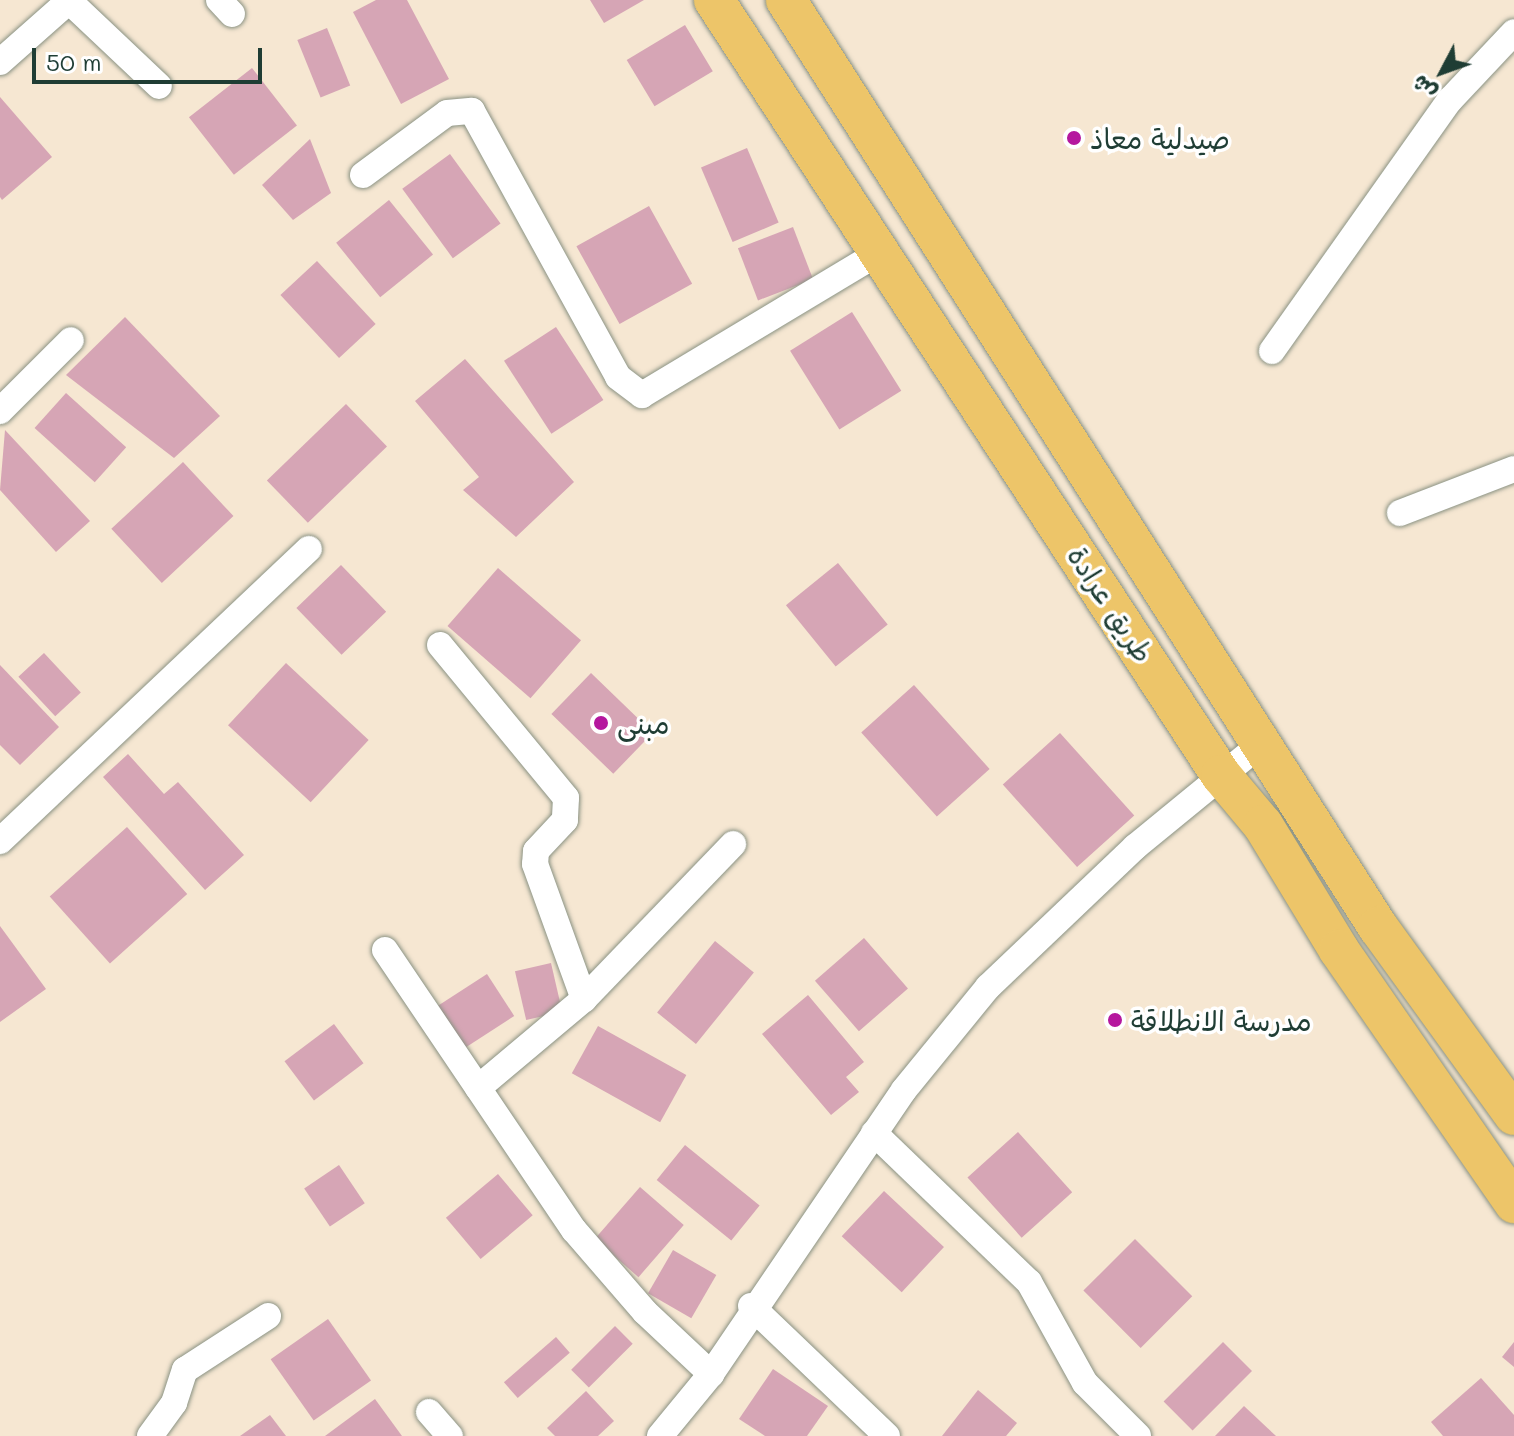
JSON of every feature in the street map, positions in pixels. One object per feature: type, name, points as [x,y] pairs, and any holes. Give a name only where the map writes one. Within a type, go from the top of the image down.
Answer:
[{"type":"main road","name":"طريق عرادة","points":[[714,0],[883,250],[1221,775],[1263,825],[1514,1203]]},
{"type":"main road","points":[[786,0],[1378,927],[1514,1115]]},
{"type":"street","points":[[0,62],[69,1],[159,86]]},
{"type":"street","points":[[1272,351],[1450,100],[1514,32]]},
{"type":"street","points":[[363,175],[447,113],[472,111],[618,377],[642,395],[883,250]]},
{"type":"street","points":[[0,411],[71,340]]},
{"type":"street","points":[[1400,513],[1514,469]]},
{"type":"street","points":[[0,841],[309,549]]},
{"type":"street","points":[[440,645],[566,798],[565,820],[536,851],[535,864],[584,999]]},
{"type":"street","points":[[660,1436],[711,1374],[751,1306],[874,1133],[988,987],[1221,775],[1262,743]]},
{"type":"street","points":[[478,1088],[584,999],[733,844]]},
{"type":"street","points":[[385,950],[574,1230],[711,1374]]},
{"type":"street","points":[[874,1133],[1029,1282],[1085,1383],[1138,1436]]},
{"type":"street","points":[[751,1306],[887,1436]]},
{"type":"street","points":[[150,1436],[197,1358],[268,1316]]},
{"type":"street","points":[[429,1412],[450,1436]]},
{"type":"building","points":[[376,0],[407,0],[449,79],[401,104],[353,12]]},
{"type":"building","points":[[590,0],[644,0],[604,23]]},
{"type":"building","points":[[685,25],[713,71],[655,106],[627,60]]},
{"type":"building","points":[[327,28],[350,85],[321,97],[297,40]]},
{"type":"building","points":[[252,68],[297,126],[234,175],[189,117]]},
{"type":"building","points":[[0,97],[52,157],[2,200],[0,197]]},
{"type":"building","points":[[310,139],[331,193],[293,220],[262,185]]},
{"type":"building","points":[[747,148],[779,223],[733,242],[701,168]]},
{"type":"building","points":[[450,154],[501,224],[453,258],[402,189]]},
{"type":"building","points":[[389,200],[433,254],[380,297],[336,243]]},
{"type":"building","points":[[649,206],[692,284],[620,324],[576,246]]},
{"type":"building","points":[[793,227],[813,279],[758,300],[738,248]]},
{"type":"building","points":[[317,261],[376,324],[339,358],[280,295]]},
{"type":"building","points":[[852,312],[901,391],[839,430],[790,351]]},
{"type":"building","points":[[125,317],[220,416],[174,458],[66,375]]},
{"type":"building","points":[[556,327],[603,400],[551,434],[504,361]]},
{"type":"building","points":[[465,359],[574,482],[516,537],[463,490],[479,477],[415,401]]},
{"type":"building","points":[[66,393],[126,447],[95,482],[35,428]]},
{"type":"building","points":[[346,404],[387,446],[308,523],[267,480]]},
{"type":"building","points":[[5,430],[90,521],[56,552],[0,490]]},
{"type":"building","points":[[183,462],[233,516],[162,583],[111,529]]},
{"type":"building","points":[[838,563],[888,624],[836,667],[786,605]]},
{"type":"building","points":[[341,565],[386,612],[342,655],[296,608]]},
{"type":"building","points":[[498,568],[581,640],[531,698],[447,626]]},
{"type":"building","points":[[44,653],[81,692],[55,716],[18,677]]},
{"type":"building","points":[[286,663],[369,740],[311,802],[228,725]]},
{"type":"building","points":[[0,665],[59,727],[20,765],[0,745]]},
{"type":"building","name":"مبنى","points":[[591,673],[653,733],[613,774],[551,714]]},
{"type":"building","points":[[914,685],[990,769],[937,816],[861,733]]},
{"type":"building","points":[[1060,733],[1134,815],[1077,867],[1003,785]]},
{"type":"building","points":[[128,754],[164,794],[178,782],[244,855],[205,890],[103,777]]},
{"type":"building","points":[[127,827],[187,894],[110,963],[50,897]]},
{"type":"building","points":[[0,926],[46,989],[0,1022]]},
{"type":"building","points":[[864,938],[908,989],[859,1031],[815,981]]},
{"type":"building","points":[[715,941],[754,972],[696,1044],[657,1012]]},
{"type":"building","points":[[551,963],[562,1012],[526,1020],[515,971]]},
{"type":"building","points":[[487,974],[514,1016],[466,1048],[438,1006]]},
{"type":"building","points":[[808,995],[864,1062],[846,1077],[859,1092],[831,1115],[762,1034]]},
{"type":"building","points":[[334,1024],[363,1063],[314,1100],[284,1061]]},
{"type":"building","points":[[598,1026],[686,1075],[660,1122],[572,1073]]},
{"type":"building","points":[[1018,1132],[1072,1192],[1022,1238],[967,1178]]},
{"type":"building","points":[[685,1145],[760,1205],[731,1240],[657,1180]]},
{"type":"building","points":[[339,1165],[365,1203],[330,1227],[304,1188]]},
{"type":"building","points":[[498,1174],[533,1215],[481,1259],[446,1218]]},
{"type":"building","points":[[640,1187],[684,1225],[639,1277],[595,1239]]},
{"type":"building","points":[[884,1191],[944,1247],[902,1292],[842,1236]]},
{"type":"building","points":[[1135,1239],[1192,1296],[1141,1348],[1083,1291]]},
{"type":"building","points":[[673,1250],[716,1275],[691,1318],[648,1293]]},
{"type":"building","points":[[328,1319],[371,1380],[314,1421],[271,1359]]},
{"type":"building","points":[[615,1326],[633,1344],[589,1388],[571,1370]]},
{"type":"building","points":[[556,1337],[570,1353],[518,1398],[504,1382]]},
{"type":"building","points":[[1223,1342],[1252,1371],[1193,1430],[1164,1401]]},
{"type":"building","points":[[1514,1342],[1514,1367],[1502,1357]]},
{"type":"building","points":[[773,1369],[828,1406],[807,1436],[765,1436],[739,1419]]},
{"type":"building","points":[[1481,1378],[1514,1415],[1514,1436],[1443,1436],[1431,1422]]},
{"type":"building","points":[[978,1390],[1017,1423],[1006,1436],[942,1436]]},
{"type":"building","points":[[586,1391],[614,1421],[598,1436],[555,1436],[547,1428]]},
{"type":"building","points":[[375,1399],[402,1436],[325,1436]]},
{"type":"building","points":[[1244,1406],[1276,1436],[1215,1436]]},
{"type":"building","points":[[270,1415],[286,1436],[240,1436]]},
{"type":"place","name":"صيدلية معاذ","points":[[1074,138]]},
{"type":"place","name":"مبنى","points":[[601,723]]},
{"type":"place","name":"مدرسة الانطلاقة","points":[[1115,1020]]}]
